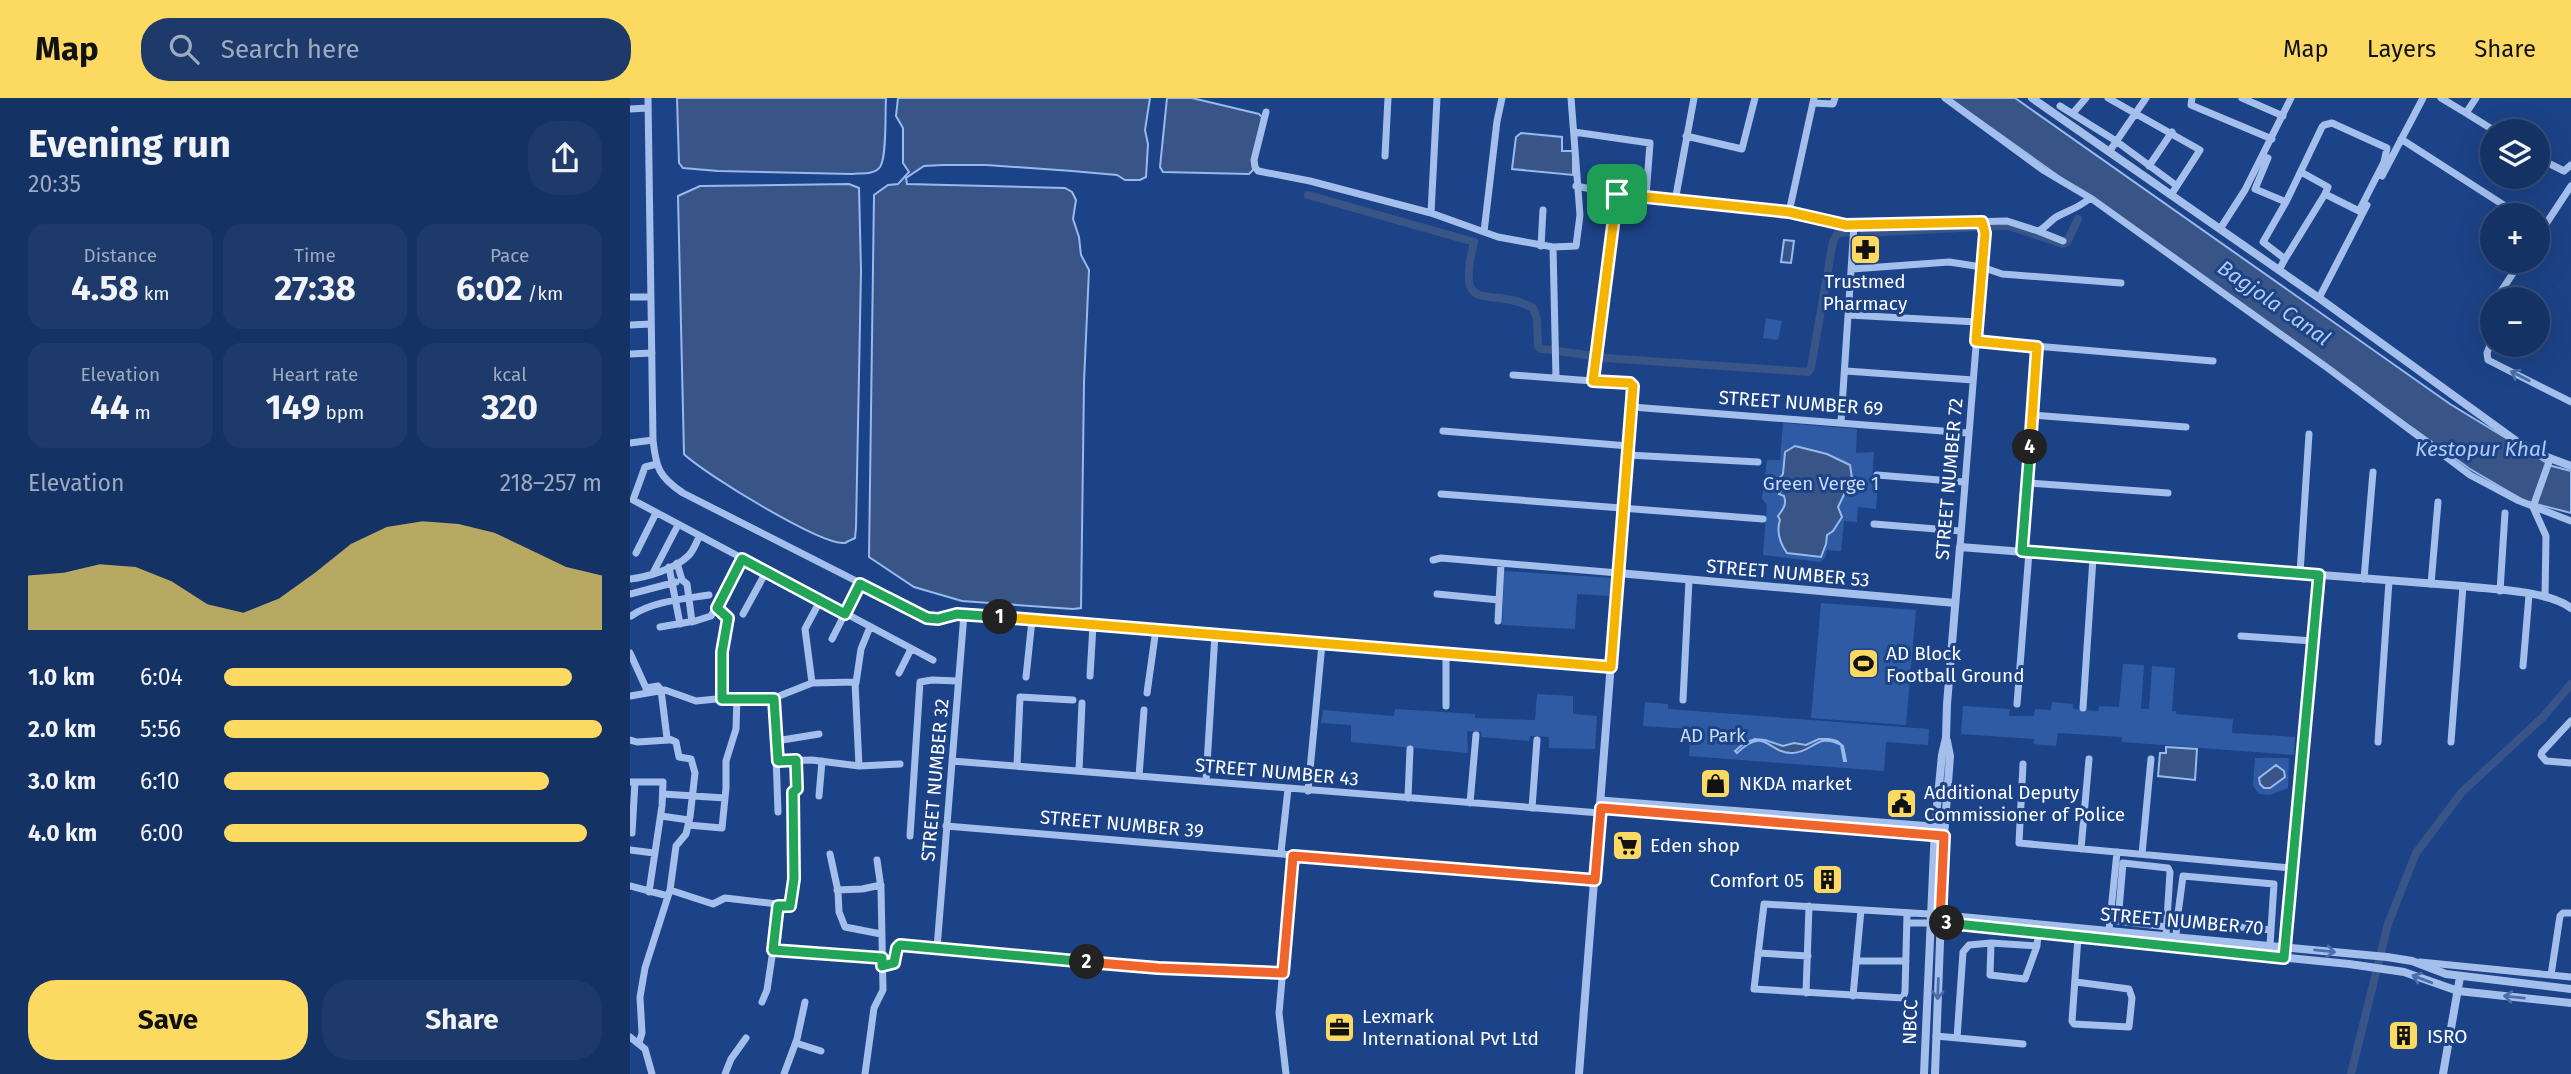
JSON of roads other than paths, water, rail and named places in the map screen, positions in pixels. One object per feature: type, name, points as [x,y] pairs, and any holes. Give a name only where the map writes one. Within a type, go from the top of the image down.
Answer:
[{"type":"street","points":[[648,98],[653,440],[657,464],[668,483],[683,493],[927,618],[965,615],[1611,667]]},
{"type":"street","points":[[1385,156],[1388,98]]},
{"type":"street","points":[[1431,213],[1437,98]]},
{"type":"street","points":[[1484,232],[1502,98]]},
{"type":"street","points":[[1266,112],[1254,160],[1258,171],[1310,181],[1431,213],[1484,232],[1541,246],[1573,247],[1578,244],[1580,215],[1571,98]]},
{"type":"street","points":[[1675,201],[1694,98]]},
{"type":"street","points":[[1686,136],[1742,149],[1755,98]]},
{"type":"street","points":[[1789,212],[1814,101],[1830,105],[1835,98]]},
{"type":"street","points":[[1945,98],[2043,170],[2090,198],[2329,369],[2470,475],[2571,521]]},
{"type":"street","points":[[2032,98],[2319,298],[2519,443],[2571,466]]},
{"type":"street","points":[[2073,113],[2086,98]]},
{"type":"street","points":[[2108,98],[2200,150],[2171,195]]},
{"type":"street","points":[[2109,152],[2146,98]]},
{"type":"street","points":[[2192,98],[2190,105],[2272,139]]},
{"type":"street","points":[[2242,98],[2283,116]]},
{"type":"street","points":[[2220,229],[2245,190],[2291,98]]},
{"type":"street","points":[[2319,298],[2423,98]]},
{"type":"street","points":[[2441,98],[2480,122]]},
{"type":"street","points":[[2466,113],[2476,98]]},
{"type":"street","points":[[2056,115],[2062,102],[2073,113],[2177,186]]},
{"type":"street","points":[[630,109],[648,108]]},
{"type":"street","points":[[2256,254],[2326,123],[2332,123],[2388,148],[2384,162],[2360,210],[2325,194]]},
{"type":"street","points":[[1574,132],[1650,143],[1646,197]]},
{"type":"street","points":[[2149,166],[2172,132]]},
{"type":"street","points":[[2402,139],[2501,203]]},
{"type":"street","points":[[2268,158],[2255,189],[2286,202]]},
{"type":"street","points":[[2550,164],[2562,171],[2571,165]]},
{"type":"street","points":[[2279,270],[2328,187],[2301,172]]},
{"type":"street","points":[[1576,186],[1617,194],[1789,212],[1854,225],[2012,222],[2063,241]]},
{"type":"street","points":[[2550,218],[2571,186]]},
{"type":"street","points":[[1593,381],[1617,194]]},
{"type":"street","points":[[2038,231],[2090,198]]},
{"type":"street","points":[[1541,246],[1543,210]]},
{"type":"street","name":"STREET NUMBER 72","points":[[1940,831],[1942,755],[1947,738],[1964,482],[1985,233],[1982,222]]},
{"type":"street","points":[[1841,422],[1854,225]]},
{"type":"street","points":[[2263,242],[2286,259]]},
{"type":"street","points":[[1553,247],[1556,378]]},
{"type":"street","points":[[1852,270],[1949,262],[1982,267],[2002,274],[2121,283]]},
{"type":"street","points":[[630,297],[651,297]]},
{"type":"street","points":[[1849,315],[1977,322]]},
{"type":"street","points":[[630,326],[651,324]]},
{"type":"street","points":[[1976,341],[2213,360]]},
{"type":"street","points":[[2017,704],[2027,483],[2037,347]]},
{"type":"street","points":[[630,354],[652,353]]},
{"type":"street","points":[[2488,357],[2488,360],[2571,402]]},
{"type":"street","points":[[1846,371],[1973,380]]},
{"type":"street","points":[[1513,375],[1632,384],[1579,1074]]},
{"type":"street","name":"STREET NUMBER 69","points":[[1632,407],[1968,433]]},
{"type":"street","points":[[2032,415],[2186,427]]},
{"type":"street","points":[[1443,431],[1629,446]]},
{"type":"street","points":[[2300,573],[2309,434]]},
{"type":"street","points":[[630,443],[653,440]]},
{"type":"street","points":[[1628,455],[1758,462]]},
{"type":"street","points":[[2545,597],[2546,536],[2533,505],[2550,458]]},
{"type":"street","points":[[657,464],[645,467],[632,499],[933,660]]},
{"type":"street","points":[[2364,579],[2373,471]]},
{"type":"street","points":[[1877,475],[1964,482]]},
{"type":"street","points":[[2027,483],[2168,493]]},
{"type":"street","points":[[1441,494],[1763,519]]},
{"type":"street","points":[[2433,584],[2438,502]]},
{"type":"street","points":[[636,553],[656,513]]},
{"type":"street","points":[[2500,591],[2505,513]]},
{"type":"street","points":[[1874,524],[1961,531]]},
{"type":"street","points":[[653,573],[678,525]]},
{"type":"street","points":[[630,579],[677,563],[691,553],[699,537]]},
{"type":"street","points":[[1960,547],[2463,586],[2545,597],[2571,608]]},
{"type":"street","points":[[1433,560],[1441,558],[1618,573]]},
{"type":"street","points":[[2083,708],[2093,558]]},
{"type":"street","points":[[677,563],[682,580],[686,582],[692,622],[709,618],[717,608],[742,559]]},
{"type":"street","points":[[1498,621],[1501,564]]},
{"type":"street","points":[[669,567],[680,624]]},
{"type":"street","points":[[743,614],[766,572]]},
{"type":"street","name":"STREET NUMBER 53","points":[[1618,573],[1955,603]]},
{"type":"street","points":[[2284,958],[2319,575]]},
{"type":"street","points":[[630,594],[682,580]]},
{"type":"street","points":[[1682,700],[1689,580]]},
{"type":"street","points":[[2378,742],[2389,581]]},
{"type":"street","points":[[832,639],[860,584]]},
{"type":"street","points":[[2451,742],[2463,586]]},
{"type":"street","points":[[1437,594],[1499,600]]},
{"type":"street","points":[[631,615],[640,610],[709,595]]},
{"type":"street","points":[[2522,666],[2529,595]]},
{"type":"street","points":[[812,683],[806,629],[820,601]]},
{"type":"street","points":[[717,608],[728,618],[722,652],[722,699]]},
{"type":"street","name":"STREET NUMBER 32","points":[[937,948],[965,615]]},
{"type":"street","points":[[1026,677],[1032,620]]},
{"type":"street","points":[[660,627],[689,622]]},
{"type":"street","points":[[1090,676],[1093,625]]},
{"type":"street","points":[[859,766],[855,684],[860,651],[870,627]]},
{"type":"street","points":[[1147,693],[1156,629]]},
{"type":"street","points":[[1206,781],[1215,634]]},
{"type":"street","points":[[2242,636],[2313,641]]},
{"type":"street","points":[[1308,791],[1322,644]]},
{"type":"street","points":[[900,673],[911,649]]},
{"type":"street","points":[[630,653],[646,688],[658,686],[661,690],[693,701],[774,699],[812,683],[852,681],[855,684]]},
{"type":"street","points":[[1446,654],[1446,706]]},
{"type":"street","points":[[910,836],[920,682],[958,681]]},
{"type":"street","points":[[630,696],[661,690]]},
{"type":"street","points":[[661,690],[669,740]]},
{"type":"street","points":[[1017,766],[1020,697],[1073,701]]},
{"type":"street","points":[[661,816],[721,829],[726,761],[736,729],[737,698]]},
{"type":"street","points":[[774,699],[778,812]]},
{"type":"street","points":[[1079,771],[1082,703]]},
{"type":"street","points":[[1139,776],[1144,710]]},
{"type":"street","points":[[2571,721],[2541,755],[2546,761],[2571,763]]},
{"type":"street","points":[[776,741],[819,734]]},
{"type":"street","points":[[1470,803],[1476,735]]},
{"type":"street","points":[[630,740],[637,743],[669,740],[676,742],[679,757],[691,759],[695,773],[689,823],[686,834],[676,846],[669,893],[643,975],[639,1043]]},
{"type":"street","points":[[1532,808],[1536,740]]},
{"type":"street","points":[[1408,798],[1410,749]]},
{"type":"street","points":[[2081,849],[2089,759]]},
{"type":"street","points":[[2142,854],[2151,759]]},
{"type":"street","points":[[630,886],[649,892],[695,897],[713,904],[725,898],[790,906],[793,889],[793,792],[797,789],[796,760]]},
{"type":"street","points":[[778,761],[822,761],[859,766],[900,764]]},
{"type":"street","points":[[819,796],[822,761]]},
{"type":"street","name":"STREET NUMBER 43","points":[[952,761],[1532,808],[1601,807],[1940,831]]},
{"type":"street","points":[[2023,764],[2019,843],[2291,868]]},
{"type":"street","points":[[632,833],[632,782],[662,781],[661,816],[649,892]]},
{"type":"street","points":[[1280,852],[1288,789]]},
{"type":"street","points":[[663,794],[725,798]]},
{"type":"street","name":"STREET NUMBER 39","points":[[946,825],[1595,880]]},
{"type":"street","points":[[1935,1074],[1940,831]]},
{"type":"street","name":"NBCC","points":[[1924,1074],[1929,918],[1940,831]]},
{"type":"street","points":[[630,850],[654,853]]},
{"type":"street","points":[[2117,852],[2120,863],[2118,921],[2166,931],[2170,872],[2168,868],[2120,863]]},
{"type":"street","points":[[831,854],[839,912],[845,927],[881,934]]},
{"type":"street","points":[[1286,1074],[1279,1013],[1293,856]]},
{"type":"street","points":[[2193,876],[2194,859]]},
{"type":"street","points":[[865,1074],[874,1008],[883,990],[881,885],[877,860]]},
{"type":"street","points":[[2109,930],[2120,863]]},
{"type":"street","points":[[2270,945],[2276,866]]},
{"type":"street","points":[[2176,936],[2183,876],[2274,884]]},
{"type":"street","points":[[837,890],[881,885]]},
{"type":"street","points":[[1907,918],[1903,998],[1754,989],[1763,904],[1861,910],[1907,918],[1929,918]]},
{"type":"street","points":[[762,1002],[767,990],[778,906]]},
{"type":"street","points":[[1806,993],[1809,906]]},
{"type":"street","points":[[1853,996],[1861,910]]},
{"type":"street","points":[[2551,975],[2560,916],[2563,913],[2571,913]]},
{"type":"street","name":"STREET NUMBER 70","points":[[1929,918],[2109,930],[2166,931],[2176,936],[2387,957],[2412,961],[2460,977],[2571,989]]},
{"type":"street","name":"STREET NUMBER 70","points":[[1940,918],[2038,933],[2386,969],[2404,972],[2458,991],[2571,1003]]},
{"type":"street","points":[[2177,921],[2271,930]]},
{"type":"street","points":[[1991,943],[1990,975],[2025,979],[2037,946],[2038,933]]},
{"type":"street","points":[[2076,982],[2129,989],[2132,998],[2129,1027],[2074,1024],[2078,937]]},
{"type":"street","points":[[1957,1038],[1963,952],[1969,945],[1991,943],[2037,946]]},
{"type":"street","points":[[773,950],[894,963],[900,945],[1158,968],[1283,973]]},
{"type":"street","points":[[1758,953],[1808,956]]},
{"type":"street","points":[[1856,961],[1906,961]]},
{"type":"street","points":[[2412,961],[2571,977]]},
{"type":"street","points":[[2443,1074],[2460,977]]},
{"type":"street","points":[[784,1074],[796,1043],[805,1002]]},
{"type":"street","points":[[1936,1035],[2023,1044]]},
{"type":"street","points":[[630,1037],[639,1043],[648,1055],[652,1074]]},
{"type":"street","points":[[725,1074],[731,1059],[746,1038]]},
{"type":"street","points":[[796,1043],[821,1051]]},
{"type":"water","points":[[677,98],[886,98],[882,162],[874,171],[852,174],[683,168],[679,163]]},
{"type":"water","points":[[898,98],[1150,98],[1145,130],[1148,144],[1146,177],[1140,180],[1125,180],[1117,175],[986,165],[924,166],[906,178],[907,184],[1065,188],[1072,192],[1076,200],[1073,219],[1081,255],[1089,270],[1084,382],[1081,608],[962,601],[914,587],[869,557],[874,195],[888,185],[898,184],[909,172],[903,163],[903,128],[896,116]]},
{"type":"water","points":[[1167,98],[1192,98],[1259,114],[1262,117],[1254,169],[1249,174],[1163,172],[1160,167]]},
{"type":"water","name":"Kestopur Khal","points":[[1949,98],[2015,98],[2450,404],[2552,466],[2571,471],[2571,513],[2525,501],[2470,469]]},
{"type":"water","points":[[1521,133],[1562,137],[1562,151],[1573,151],[1573,175],[1512,169],[1516,137]]},
{"type":"water","points":[[849,184],[859,188],[861,271],[856,527],[855,538],[845,543],[832,541],[789,521],[737,491],[684,454],[678,196],[700,186]]},
{"type":"water","points":[[1784,240],[1794,241],[1791,263],[1781,262]]},
{"type":"water","points":[[1795,446],[1827,454],[1850,465],[1852,478],[1838,507],[1842,517],[1827,535],[1821,557],[1787,553],[1779,537],[1778,516],[1785,502],[1784,496],[1779,494],[1779,479],[1783,474],[1785,452]]},
{"type":"water","points":[[1755,739],[1783,746],[1794,743],[1806,745],[1819,739],[1829,739],[1837,741],[1843,746],[1846,761],[1841,745],[1827,741],[1793,753],[1761,741],[1754,741],[1737,753],[1735,751],[1744,743]]},
{"type":"water","points":[[2166,747],[2197,749],[2195,780],[2158,776],[2160,753],[2166,753]]},
{"type":"water","points":[[2276,765],[2284,771],[2285,777],[2270,788],[2264,788],[2259,778]]},
{"type":"waterway","points":[[1308,195],[1474,242],[1469,266],[1469,282],[1473,291],[1480,295],[1517,301],[1533,308],[1537,319],[1538,346],[1551,350]]},
{"type":"waterway","points":[[1991,226],[2009,226],[2063,244],[2067,242],[2078,219]]},
{"type":"waterway","points":[[1864,233],[1978,227]]},
{"type":"waterway","points":[[1605,358],[1808,372],[1811,368],[1833,241],[1838,233],[1849,232]]},
{"type":"waterway","points":[[1558,351],[1593,356]]},
{"type":"waterway","points":[[2351,1074],[2388,924],[2416,853],[2462,792],[2543,717],[2571,684]]},
{"type":"place","name":"Trustmed Pharmacy","points":[[1865,250]]},
{"type":"place","name":"AD Block Football Ground","points":[[1863,664]]},
{"type":"place","name":"NKDA market","points":[[1716,783]]},
{"type":"place","name":"Additional Deputy Commissioner of Police","points":[[1901,803]]},
{"type":"place","name":"Eden shop","points":[[1627,845]]},
{"type":"place","name":"Comfort 05","points":[[1827,880]]},
{"type":"place","name":"Lexmark International Pvt Ltd","points":[[1339,1027]]},
{"type":"place","name":"ISRO","points":[[2404,1036]]},
{"type":"water label","name":"Bagjola Canal","points":[[2274,303]]},
{"type":"park label","name":"Green Verge 1","points":[[1821,483]]},
{"type":"park label","name":"AD Park","points":[[1713,735]]}]
